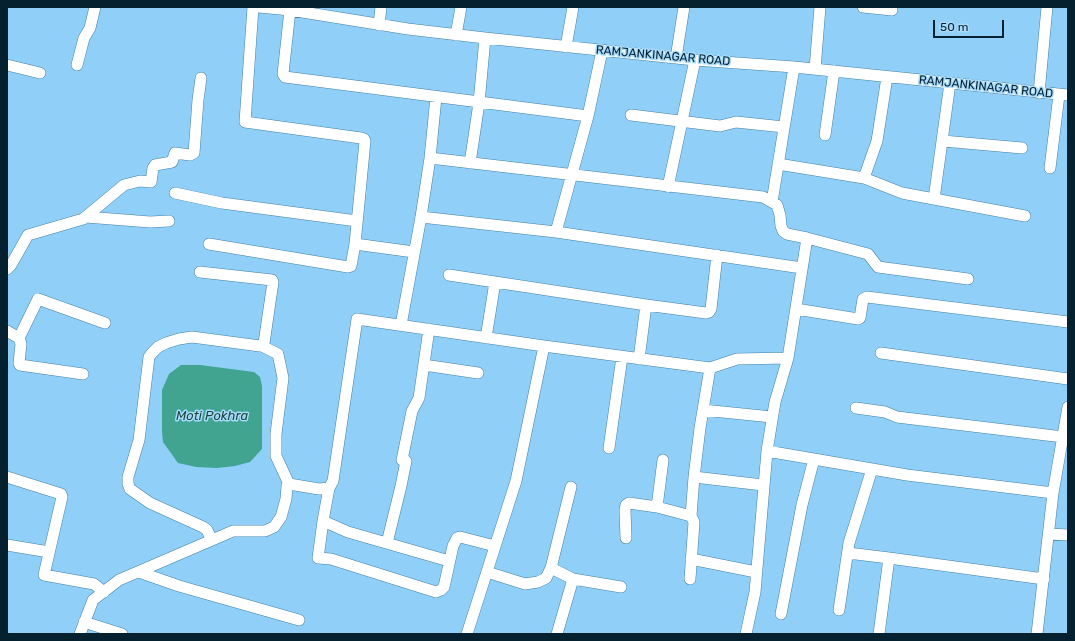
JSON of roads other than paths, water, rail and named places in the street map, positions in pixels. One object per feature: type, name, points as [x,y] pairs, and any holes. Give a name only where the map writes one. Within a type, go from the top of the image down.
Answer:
[{"type":"street","points":[[77,65],[84,38],[90,28],[96,7]]},
{"type":"street","points":[[209,244],[348,267],[351,266],[355,244],[365,141],[364,139],[245,122],[254,7]]},
{"type":"street","name":"RAMJANKINAGAR ROAD","points":[[260,7],[296,10],[379,25],[456,35],[602,51],[815,69],[1063,95]]},
{"type":"street","points":[[379,25],[381,7]]},
{"type":"street","points":[[456,35],[460,7]]},
{"type":"street","points":[[566,47],[572,7]]},
{"type":"street","points":[[676,58],[684,7]]},
{"type":"street","points":[[815,69],[820,7]]},
{"type":"street","points":[[863,7],[892,10]]},
{"type":"street","points":[[1039,93],[1047,7]]},
{"type":"street","points":[[296,10],[283,76],[588,116]]},
{"type":"street","points":[[470,163],[479,102],[484,38]]},
{"type":"street","points":[[556,232],[588,116],[602,51]]},
{"type":"street","points":[[668,187],[695,60]]},
{"type":"street","points":[[7,65],[40,73]]},
{"type":"street","points":[[772,202],[794,67]]},
{"type":"street","points":[[825,135],[834,71]]},
{"type":"street","points":[[864,178],[877,141],[887,77]]},
{"type":"street","points":[[7,269],[11,265],[28,235],[83,219],[124,185],[140,181],[151,182],[154,165],[172,162],[175,154],[194,153],[201,78]]},
{"type":"street","points":[[934,199],[950,83]]},
{"type":"street","points":[[1050,168],[1063,95]]},
{"type":"street","points":[[401,325],[421,217],[430,158],[436,97]]},
{"type":"street","points":[[631,115],[720,126],[736,122],[784,127]]},
{"type":"street","points":[[942,141],[1022,148]]},
{"type":"street","points":[[430,158],[763,197],[777,205],[780,215],[780,226],[787,234],[868,254],[878,267],[968,279]]},
{"type":"street","points":[[778,164],[864,178],[902,193],[1025,216]]},
{"type":"street","points":[[175,193],[229,204],[357,221]]},
{"type":"street","points":[[86,217],[150,222],[169,221]]},
{"type":"street","points":[[421,217],[556,232],[802,268]]},
{"type":"street","points":[[746,634],[754,592],[763,485],[772,416],[788,358],[807,238]]},
{"type":"street","points":[[355,244],[414,252]]},
{"type":"street","points":[[449,275],[706,313],[711,309],[717,255]]},
{"type":"street","points":[[200,272],[272,280],[273,282],[264,343],[262,346]]},
{"type":"street","points":[[486,338],[496,282]]},
{"type":"street","points":[[796,308],[858,319],[860,318],[863,299],[866,297],[1068,322]]},
{"type":"street","points":[[19,338],[38,299],[105,322]]},
{"type":"street","points":[[638,359],[646,305]]},
{"type":"street","points":[[495,546],[459,537],[453,546],[444,587],[436,592],[331,559],[318,558],[329,488],[333,481],[357,319],[710,368],[737,359],[788,358]]},
{"type":"street","points":[[387,543],[401,486],[412,411],[419,398],[429,329]]},
{"type":"street","points":[[7,331],[19,338],[21,344],[20,365],[83,374]]},
{"type":"street","points":[[80,634],[93,600],[119,580],[234,531],[265,531],[274,527],[281,517],[289,484],[276,456],[276,434],[283,378],[278,354],[262,346],[192,337],[179,338],[166,342],[158,347],[149,357],[139,440],[128,477],[128,484],[130,489],[150,503],[203,527],[207,530],[212,540]]},
{"type":"street","points":[[467,634],[516,481],[544,346]]},
{"type":"street","points":[[881,353],[1068,378]]},
{"type":"street","points":[[609,448],[622,356]]},
{"type":"street","points":[[424,365],[478,373]]},
{"type":"street","points":[[690,579],[694,522],[691,516],[694,478],[710,368]]},
{"type":"street","points":[[1037,634],[1053,493],[1064,454],[1063,437],[1068,407]]},
{"type":"street","points":[[856,408],[885,412],[897,417],[1063,437]]},
{"type":"street","points":[[703,410],[772,416]]},
{"type":"street","points":[[767,451],[907,475],[1053,493]]},
{"type":"street","points":[[781,614],[802,505],[814,459]]},
{"type":"street","points":[[657,507],[664,460]]},
{"type":"street","points":[[839,610],[849,542],[872,469]]},
{"type":"street","points":[[7,477],[61,494],[62,496],[44,574],[45,576],[94,584],[104,592]]},
{"type":"street","points":[[694,478],[763,485]]},
{"type":"street","points":[[289,484],[319,489],[329,488]]},
{"type":"street","points":[[487,572],[525,584],[538,582],[546,578],[552,568],[571,487]]},
{"type":"street","points":[[626,538],[625,510],[626,505],[629,503],[657,507],[691,516]]},
{"type":"street","points":[[323,521],[348,532],[449,561]]},
{"type":"street","points":[[1049,534],[1068,535]]},
{"type":"street","points":[[7,545],[49,552]]},
{"type":"street","points":[[848,552],[1044,579]]},
{"type":"street","points":[[879,634],[889,558]]},
{"type":"street","points":[[691,559],[756,572]]},
{"type":"street","points":[[552,568],[573,579],[620,587]]},
{"type":"street","points":[[138,572],[179,586],[299,620]]},
{"type":"street","points":[[557,634],[573,579]]},
{"type":"street","points":[[84,622],[122,634]]},
{"type":"water","name":"Moti Pokhra","points":[[181,365],[200,365],[254,372],[260,377],[262,386],[262,449],[250,462],[235,466],[217,468],[196,467],[178,463],[163,442],[162,390],[169,374]]}]
